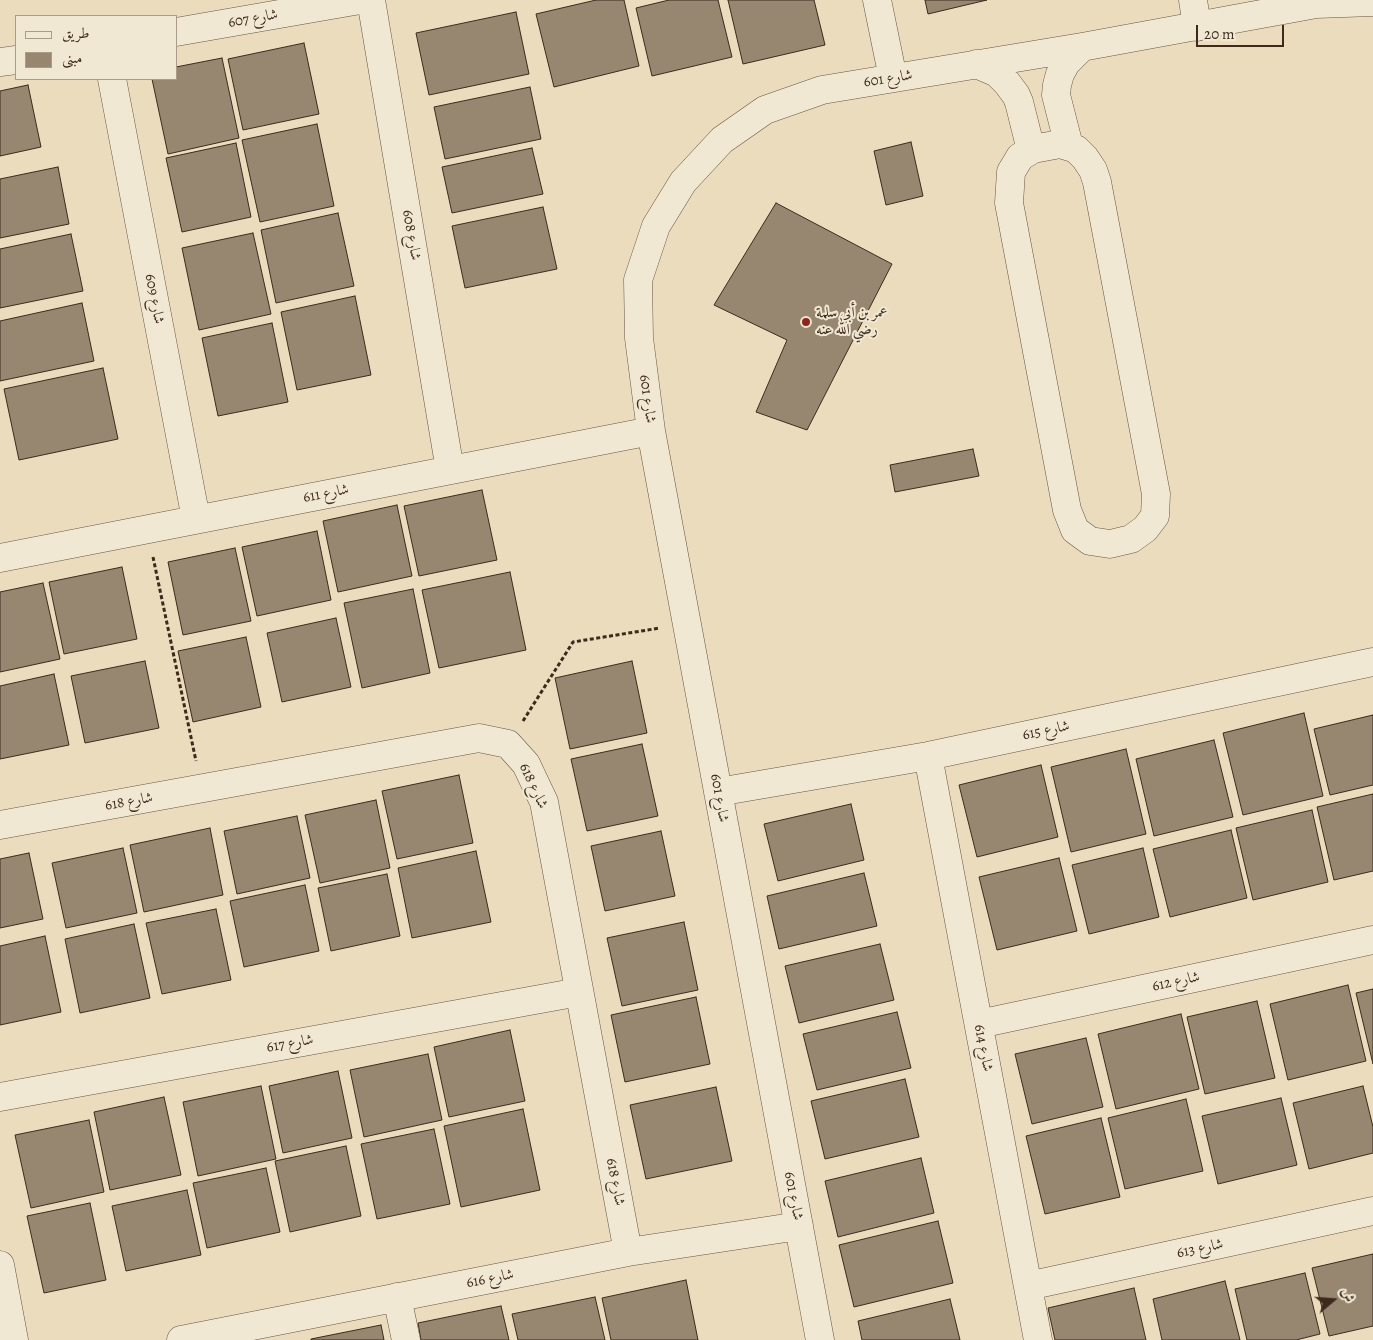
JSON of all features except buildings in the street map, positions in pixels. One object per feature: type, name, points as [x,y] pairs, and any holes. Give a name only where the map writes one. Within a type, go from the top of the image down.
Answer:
[{"type":"street","name":"شارع 607","points":[[178,32],[360,0]]},
{"type":"street","name":"شارع 608","points":[[371,0],[450,470]]},
{"type":"street","points":[[877,0],[892,78]]},
{"type":"street","points":[[1193,0],[1197,27]]},
{"type":"street","name":"شارع 601","points":[[820,1340],[652,431],[639,338],[638,280],[656,226],[683,182],[722,140],[765,110],[822,90],[1197,27],[1316,4],[1373,2]]},
{"type":"street","points":[[1069,146],[1056,95],[1057,85],[1060,74],[1066,64],[1082,47]]},
{"type":"street","points":[[0,62],[15,60]]},
{"type":"street","points":[[976,64],[997,73],[1016,95],[1031,150]]},
{"type":"street","name":"شارع 609","points":[[112,80],[196,519]]},
{"type":"street","points":[[1054,144],[1076,149],[1093,170],[1097,182],[1156,494],[1154,516],[1145,530],[1131,539],[1110,544],[1090,541],[1075,530],[1067,510],[1009,203],[1011,172],[1020,157],[1031,150],[1054,144]]},
{"type":"street","name":"شارع 611","points":[[0,558],[652,431]]},
{"type":"street","name":"شارع 615","points":[[718,792],[928,756],[1373,662]]},
{"type":"street","name":"شارع 618","points":[[0,825],[479,738],[508,744],[526,764],[544,802],[628,1252]]},
{"type":"street","name":"شارع 614","points":[[928,756],[1038,1340]]},
{"type":"street","name":"شارع 612","points":[[979,1024],[1373,940]]},
{"type":"street","name":"شارع 617","points":[[0,1097],[579,992]]},
{"type":"street","name":"شارع 613","points":[[1028,1286],[1373,1211]]},
{"type":"street","name":"شارع 616","points":[[181,1340],[628,1252],[799,1226]]},
{"type":"street","points":[[0,1264],[4,1309],[14,1340]]},
{"type":"street","points":[[398,1297],[406,1340]]},
{"type":"path","points":[[148,529],[201,789]]},
{"type":"path","points":[[508,744],[573,642],[688,623]]},
{"type":"place","name":"عمر بن أبي سلمة رضي الله عنه","points":[[806,322]]}]
